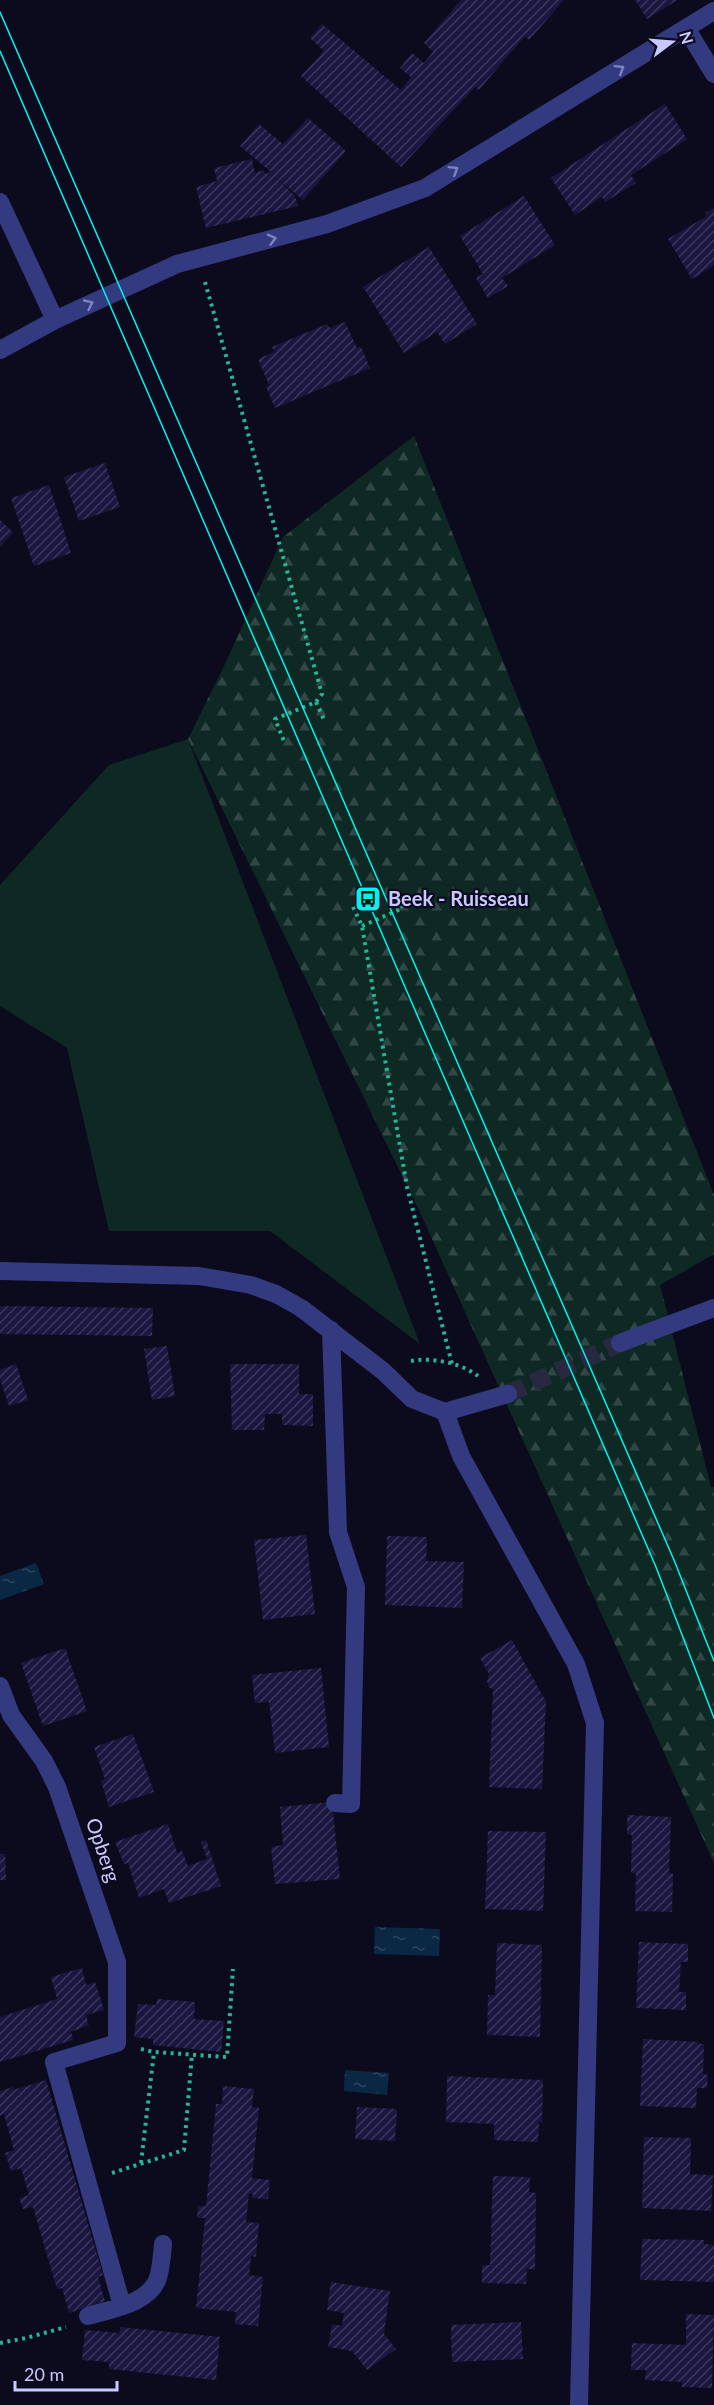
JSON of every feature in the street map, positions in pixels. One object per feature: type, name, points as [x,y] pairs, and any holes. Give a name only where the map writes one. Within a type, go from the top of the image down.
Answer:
[{"type":"street","points":[[0,350],[55,320],[177,264],[327,224],[425,188],[714,11]]},
{"type":"street","points":[[686,28],[714,74]]},
{"type":"street","points":[[0,202],[55,320]]},
{"type":"street","points":[[0,1271],[209,1277],[251,1285],[276,1294],[301,1308],[383,1371],[412,1399],[445,1412],[502,1395]]},
{"type":"street","points":[[620,1343],[714,1308]]},
{"type":"street","points":[[331,1330],[338,1533],[356,1587],[351,1804],[335,1803]]},
{"type":"street","points":[[445,1412],[461,1456],[576,1664],[596,1723],[579,2405]]},
{"type":"street","name":"Opberg","points":[[0,1686],[11,1715],[44,1761],[57,1786],[117,1962],[117,2043]]},
{"type":"street","points":[[117,2043],[54,2062],[122,2306]]},
{"type":"street","points":[[88,2316],[139,2299],[151,2290],[158,2278],[163,2244]]},
{"type":"path","points":[[199,258],[322,694],[316,702],[274,719],[284,741]]},
{"type":"path","points":[[316,702],[325,722]]},
{"type":"path","points":[[362,926],[403,908],[394,890]]},
{"type":"path","points":[[353,907],[362,926],[407,1187],[452,1364]]},
{"type":"path","points":[[383,1371],[404,1362],[423,1358],[452,1364],[476,1374],[502,1395]]},
{"type":"path","points":[[117,2043],[154,2052],[227,2057],[233,1969]]},
{"type":"path","points":[[141,2163],[154,2052]]},
{"type":"path","points":[[88,2181],[184,2150],[192,2054]]},
{"type":"path","points":[[0,2343],[78,2324],[88,2316]]},
{"type":"green space","points":[[414,436],[714,1195],[714,1254],[660,1285],[711,1487],[714,1487],[714,1863],[419,1210],[188,739],[283,537]]},
{"type":"green space","points":[[188,739],[420,1344],[270,1231],[109,1231],[67,1048],[0,1006],[0,885],[109,765]]},
{"type":"water","points":[[36,1563],[44,1584],[0,1600],[0,1576]]},
{"type":"water","points":[[375,1927],[440,1929],[439,1956],[374,1954]]},
{"type":"water","points":[[345,2070],[389,2073],[387,2095],[344,2091]]},
{"type":"building","points":[[461,0],[564,0],[529,40],[525,36],[479,90],[475,87],[401,167],[301,76],[324,51],[310,38],[322,24],[401,90],[411,77],[400,68],[412,53],[424,63],[433,52],[424,43]]},
{"type":"building","points":[[635,0],[677,0],[647,19]]},
{"type":"building","points":[[665,104],[687,139],[631,175],[636,183],[605,202],[602,197],[575,215],[551,178]]},
{"type":"building","points":[[308,118],[346,151],[303,200],[275,177],[295,196],[298,206],[206,228],[196,187],[217,181],[214,168],[252,159],[255,173],[264,170],[265,174],[271,172],[240,146],[259,124],[283,144]]},
{"type":"building","points":[[524,196],[555,245],[502,278],[508,286],[488,298],[476,278],[483,274],[460,236]]},
{"type":"building","points":[[714,208],[714,265],[692,279],[668,239],[707,216],[705,213]]},
{"type":"building","points":[[429,247],[477,324],[445,344],[437,332],[404,353],[363,287]]},
{"type":"building","points":[[345,322],[357,348],[361,347],[370,368],[275,408],[266,387],[269,385],[258,359],[274,352],[272,347],[327,324],[330,328]]},
{"type":"building","points":[[105,463],[120,507],[79,521],[64,477]]},
{"type":"building","points":[[49,485],[71,553],[34,566],[11,498]]},
{"type":"building","points":[[0,520],[13,532],[0,547]]},
{"type":"building","points":[[0,1306],[153,1308],[152,1336],[0,1334]]},
{"type":"building","points":[[167,1346],[175,1396],[152,1400],[144,1349]]},
{"type":"building","points":[[16,1364],[28,1400],[9,1406],[0,1379],[0,1370]]},
{"type":"building","points":[[230,1364],[299,1364],[299,1394],[313,1394],[313,1426],[282,1425],[282,1414],[265,1414],[264,1430],[232,1430]]},
{"type":"building","points":[[306,1535],[315,1614],[263,1620],[254,1540]]},
{"type":"building","points":[[387,1536],[427,1537],[426,1561],[464,1562],[462,1608],[385,1605]]},
{"type":"building","points":[[512,1640],[546,1702],[542,1789],[489,1787],[493,1689],[487,1682],[489,1674],[480,1658]]},
{"type":"building","points":[[65,1648],[87,1711],[43,1726],[21,1663]]},
{"type":"building","points":[[321,1668],[329,1747],[275,1753],[269,1702],[255,1703],[252,1675]]},
{"type":"building","points":[[133,1734],[154,1792],[109,1807],[101,1781],[105,1779],[94,1747]]},
{"type":"building","points":[[332,1802],[340,1879],[275,1884],[271,1847],[283,1845],[280,1807]]},
{"type":"building","points":[[627,1815],[671,1817],[669,1873],[673,1874],[672,1912],[635,1911],[636,1873],[631,1873],[632,1835],[627,1834]]},
{"type":"building","points":[[168,1824],[177,1853],[182,1851],[188,1866],[207,1859],[201,1842],[206,1840],[221,1886],[169,1903],[164,1889],[139,1898],[128,1863],[124,1864],[115,1842]]},
{"type":"building","points":[[488,1831],[546,1832],[543,1911],[485,1909]]},
{"type":"building","points":[[0,1854],[5,1854],[6,1880],[0,1880]]},
{"type":"building","points":[[639,1942],[688,1944],[688,1962],[681,1962],[679,1992],[686,1992],[686,2010],[636,2008]]},
{"type":"building","points":[[497,1943],[542,1945],[540,2037],[487,2035],[488,1995],[495,1995]]},
{"type":"building","points":[[82,1968],[86,1985],[95,1982],[104,2010],[86,2015],[89,2025],[71,2032],[73,2040],[0,2062],[0,2017],[57,1999],[51,1977]]},
{"type":"building","points":[[157,1999],[195,2002],[194,2019],[224,2021],[221,2052],[153,2045],[153,2039],[134,2037],[138,2004],[156,2005]]},
{"type":"building","points":[[643,2039],[704,2044],[703,2074],[708,2075],[707,2088],[697,2088],[696,2108],[640,2106]]},
{"type":"building","points":[[447,2076],[543,2080],[542,2122],[539,2122],[538,2142],[494,2140],[494,2124],[446,2122]]},
{"type":"building","points":[[46,2080],[103,2275],[98,2277],[105,2301],[69,2313],[62,2288],[57,2289],[33,2207],[23,2209],[19,2198],[29,2195],[21,2168],[11,2171],[5,2153],[14,2150],[4,2114],[0,2116],[0,2091],[13,2087],[13,2090]]},
{"type":"building","points":[[223,2086],[254,2089],[252,2107],[259,2108],[252,2178],[270,2180],[268,2199],[252,2198],[253,2194],[249,2194],[246,2222],[259,2223],[256,2257],[251,2256],[249,2275],[263,2277],[258,2326],[235,2324],[236,2312],[196,2308],[205,2218],[197,2218],[198,2206],[206,2206],[216,2104],[222,2104]]},
{"type":"building","points":[[357,2107],[397,2109],[395,2141],[355,2139]]},
{"type":"building","points":[[644,2137],[691,2138],[690,2174],[713,2175],[711,2211],[642,2208]]},
{"type":"building","points":[[493,2176],[530,2177],[529,2192],[536,2193],[535,2269],[527,2269],[526,2284],[482,2283],[482,2265],[490,2265]]},
{"type":"building","points":[[642,2239],[704,2240],[704,2244],[714,2245],[714,2282],[640,2280]]},
{"type":"building","points":[[331,2282],[390,2291],[384,2334],[396,2349],[367,2370],[352,2351],[328,2347],[332,2324],[342,2326],[344,2313],[327,2310]]},
{"type":"building","points":[[686,2314],[714,2315],[712,2388],[682,2387],[682,2382],[645,2380],[646,2370],[631,2370],[632,2343],[686,2345]]},
{"type":"building","points":[[521,2322],[523,2359],[452,2362],[451,2325]]},
{"type":"building","points":[[121,2327],[220,2337],[216,2380],[109,2369],[109,2362],[82,2360],[85,2330],[119,2333]]},
{"type":"tunnel","points":[[508,1394],[620,1343]]},
{"type":"tram line","points":[[0,12],[674,1560],[714,1661]]},
{"type":"tram line","points":[[0,51],[656,1567],[714,1718]]},
{"type":"place","name":"Beek - Ruisseau","points":[[368,899]]}]
